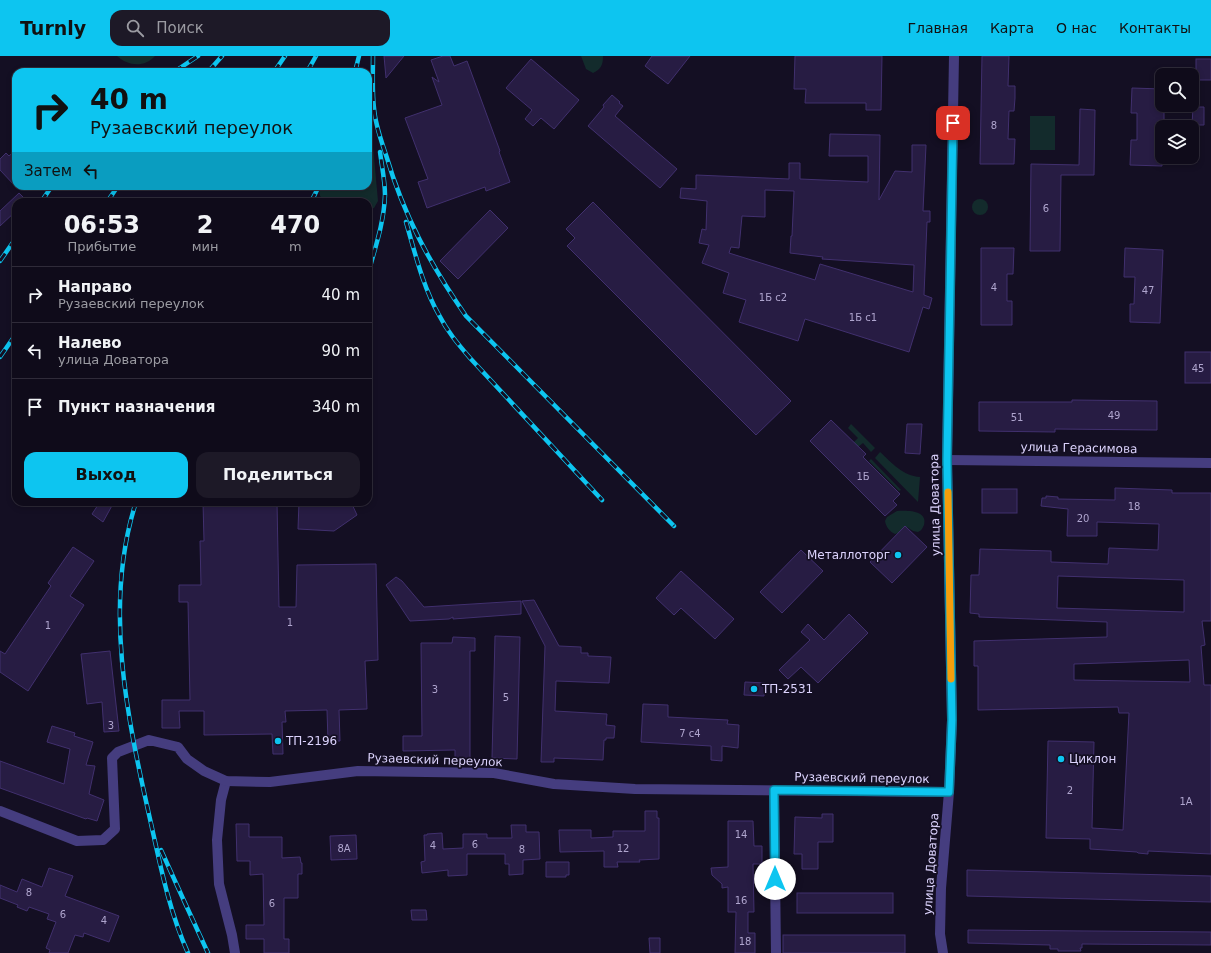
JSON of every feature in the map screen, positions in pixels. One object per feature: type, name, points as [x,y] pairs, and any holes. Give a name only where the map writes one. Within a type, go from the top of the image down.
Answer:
[{"type":"street","name":"улица Доватора","points":[[943,953],[940,934],[941,888],[949,792],[952,720],[947,460],[954,56]]},
{"type":"street","name":"улица Герасимова","points":[[947,460],[1211,463]]},
{"type":"street","name":"Рузаевский переулок","points":[[0,810],[77,841],[103,840],[115,830],[112,758],[118,752],[149,740],[178,747],[188,759],[204,771],[226,781],[270,782],[358,770],[494,773],[554,784],[636,789],[949,792]]},
{"type":"street","points":[[226,781],[221,800],[217,840],[219,884],[235,953]]},
{"type":"street","points":[[774,790],[776,953]]},
{"type":"green space","points":[[117,56],[155,56],[151,60],[141,64],[131,64]]},
{"type":"green space","points":[[581,56],[603,56],[603,62],[598,70],[593,73],[586,69]]},
{"type":"green space","points":[[1030,116],[1055,116],[1055,150],[1030,150]]},
{"type":"green space","points":[[372,142],[378,201],[374,208],[372,209],[372,198],[321,198],[320,191],[372,190]]},
{"type":"green space","points":[[977,199],[983,199],[988,204],[986,213],[983,215],[977,215],[972,210],[972,204]]},
{"type":"green space","points":[[851,424],[875,448],[871,452],[863,443],[858,447],[853,443],[858,438],[848,428]]},
{"type":"green space","points":[[880,452],[903,472],[920,477],[918,502],[875,458]]},
{"type":"green space","points":[[871,459],[901,490],[899,491],[869,461]]},
{"type":"green space","points":[[897,511],[911,511],[923,516],[924,525],[922,529],[918,532],[907,527],[895,534],[891,532],[885,521],[887,517]]},
{"type":"building","points":[[384,56],[404,56],[386,78]]},
{"type":"building","points":[[443,56],[450,56],[454,66],[467,61],[510,182],[486,191],[485,187],[427,208],[418,182],[428,179],[405,118],[442,105],[432,77],[439,82],[431,60]]},
{"type":"building","points":[[652,56],[690,56],[668,84],[645,66]]},
{"type":"building","points":[[795,56],[882,56],[881,110],[866,110],[866,103],[805,103],[806,89],[794,89]]},
{"type":"building","points":[[982,56],[1009,56],[1008,86],[1015,86],[1015,98],[1014,111],[1009,111],[1008,139],[1015,139],[1014,164],[980,164]]},
{"type":"building","points":[[531,59],[579,100],[554,129],[541,118],[533,126],[525,119],[532,110],[506,88]]},
{"type":"building","points":[[1196,59],[1211,59],[1211,80],[1199,80],[1199,68],[1196,68]]},
{"type":"building","points":[[1132,88],[1155,89],[1155,112],[1164,112],[1164,120],[1155,120],[1155,164],[1162,164],[1162,166],[1130,165],[1131,140],[1137,140],[1137,113],[1131,113]]},
{"type":"building","points":[[612,95],[623,106],[615,116],[677,169],[660,188],[588,126]]},
{"type":"building","points":[[1199,107],[1204,107],[1204,125],[1199,125],[1199,120],[1192,120],[1193,112],[1199,112]]},
{"type":"building","points":[[1080,109],[1095,110],[1094,175],[1061,175],[1060,251],[1030,251],[1031,164],[1079,165]]},
{"type":"building","points":[[830,134],[880,135],[879,200],[895,171],[912,172],[912,145],[926,145],[923,211],[930,211],[930,222],[927,222],[924,295],[932,298],[929,309],[923,307],[909,352],[805,319],[798,341],[739,322],[746,300],[723,293],[729,273],[702,263],[709,245],[699,243],[702,229],[706,230],[707,201],[680,198],[681,188],[696,189],[696,175],[789,179],[789,163],[800,163],[800,179],[868,182],[868,156],[829,156]],"holes":[[[765,190],[794,191],[790,253],[823,257],[822,259],[914,265],[913,292],[820,264],[815,280],[729,253],[731,247],[739,248],[742,216],[765,217]]]},
{"type":"building","points":[[6,153],[9,156],[12,153],[12,183],[0,170],[0,159]]},
{"type":"building","points":[[19,193],[24,198],[14,198]]},
{"type":"building","points":[[12,200],[12,215],[0,226],[0,211]]},
{"type":"building","points":[[593,202],[791,401],[756,435],[567,246],[575,238],[566,229]]},
{"type":"building","points":[[490,210],[508,228],[458,279],[440,261]]},
{"type":"building","points":[[981,248],[1014,248],[1013,274],[1007,274],[1007,301],[1012,301],[1012,325],[981,325]]},
{"type":"building","points":[[1125,248],[1163,250],[1160,323],[1130,322],[1130,304],[1134,304],[1135,277],[1124,277]]},
{"type":"building","points":[[1185,352],[1211,352],[1211,383],[1185,383]]},
{"type":"building","points":[[1072,400],[1157,401],[1157,430],[1055,429],[1055,432],[979,431],[979,402],[1072,402]]},
{"type":"building","points":[[831,420],[866,454],[863,457],[900,494],[893,501],[897,505],[885,516],[810,441]]},
{"type":"building","points":[[907,424],[922,424],[920,454],[905,453]]},
{"type":"building","points":[[1115,488],[1172,490],[1172,493],[1211,493],[1211,621],[1202,621],[1205,645],[1201,646],[1204,685],[1211,685],[1211,854],[1148,851],[1148,854],[1090,849],[1090,839],[1046,838],[1048,741],[1094,742],[1092,828],[1123,830],[1129,713],[1119,713],[1118,707],[978,710],[978,666],[974,666],[974,641],[1107,637],[1107,622],[979,617],[979,614],[970,613],[971,575],[979,575],[980,549],[1051,551],[1051,562],[1108,564],[1109,548],[1158,550],[1159,524],[1097,522],[1097,536],[1067,536],[1068,509],[1041,506],[1042,498],[1046,498],[1046,496],[1058,497],[1058,499],[1115,500]],"holes":[[[1058,576],[1184,580],[1184,612],[1057,608]],[[1189,660],[1190,682],[1074,680],[1074,664]]]},
{"type":"building","points":[[982,489],[1017,489],[1017,513],[982,513]]},
{"type":"building","points":[[97,506],[112,506],[103,522],[92,514]]},
{"type":"building","points":[[203,506],[277,506],[279,607],[296,607],[297,565],[376,564],[378,660],[365,661],[367,709],[339,710],[340,741],[328,741],[327,710],[285,711],[286,722],[282,722],[283,754],[273,754],[272,734],[204,735],[204,711],[179,711],[180,728],[162,728],[162,700],[190,700],[188,602],[179,602],[179,585],[201,585],[200,541],[204,541]]},
{"type":"building","points":[[299,506],[353,506],[357,515],[334,531],[298,529]]},
{"type":"building","name":"Металлоторг","points":[[905,526],[927,547],[892,583],[870,562]]},
{"type":"building","points":[[73,547],[94,561],[70,596],[84,605],[28,691],[0,672],[0,651],[5,654],[51,586],[48,583]]},
{"type":"building","points":[[801,550],[823,571],[782,613],[760,592]]},
{"type":"building","points":[[681,571],[734,619],[715,639],[681,608],[674,615],[656,598]]},
{"type":"building","points":[[396,577],[402,581],[424,607],[521,601],[521,614],[453,619],[453,617],[449,619],[410,621],[386,585]]},
{"type":"building","points":[[534,600],[559,646],[581,647],[581,653],[588,653],[588,656],[611,657],[609,683],[556,681],[555,711],[607,714],[606,725],[615,726],[614,738],[606,738],[606,740],[604,740],[603,760],[554,758],[554,762],[541,762],[545,646],[522,601]]},
{"type":"building","points":[[849,614],[868,633],[818,683],[801,667],[788,679],[779,670],[810,640],[801,632],[808,624],[824,640]]},
{"type":"building","points":[[495,636],[520,637],[517,759],[492,758]]},
{"type":"building","points":[[453,637],[475,638],[475,651],[470,651],[470,759],[455,758],[455,750],[403,751],[403,736],[422,736],[421,643],[452,643]]},
{"type":"building","points":[[110,651],[119,731],[104,732],[102,702],[87,704],[81,654]]},
{"type":"building","name":"ТП-2531","points":[[745,682],[765,683],[764,696],[744,695]]},
{"type":"building","points":[[643,704],[668,705],[668,717],[728,720],[727,724],[739,725],[738,748],[722,746],[722,761],[711,760],[711,746],[641,742]]},
{"type":"building","points":[[52,726],[75,733],[74,736],[93,742],[86,765],[95,766],[89,794],[104,800],[97,821],[86,819],[0,788],[0,761],[64,784],[70,749],[47,742]]},
{"type":"building","points":[[645,811],[657,811],[657,818],[659,818],[659,859],[639,860],[640,862],[617,862],[618,867],[604,867],[604,851],[560,852],[559,830],[591,830],[591,838],[613,837],[613,831],[645,831]]},
{"type":"building","points":[[822,814],[833,814],[833,842],[818,842],[818,869],[802,869],[802,854],[794,854],[795,817],[822,818]]},
{"type":"building","points":[[728,821],[753,821],[754,846],[762,846],[762,864],[753,864],[754,912],[748,912],[748,933],[755,933],[755,953],[735,953],[736,912],[728,912],[728,887],[722,888],[722,884],[712,875],[711,868],[728,867]]},
{"type":"building","points":[[236,824],[249,824],[249,837],[282,837],[282,858],[300,857],[302,863],[302,874],[298,874],[298,898],[284,898],[284,939],[289,939],[289,953],[264,953],[264,939],[246,939],[246,925],[264,925],[263,874],[250,875],[250,861],[237,861]]},
{"type":"building","points":[[511,825],[526,825],[526,832],[539,832],[540,859],[523,860],[523,874],[509,875],[509,864],[505,864],[505,854],[467,854],[467,875],[448,876],[448,870],[422,873],[421,862],[425,861],[424,835],[442,833],[443,849],[463,848],[463,834],[487,834],[487,838],[512,838]]},
{"type":"building","points":[[356,835],[357,859],[331,860],[330,836]]},
{"type":"building","points":[[546,862],[569,862],[569,875],[566,875],[566,877],[546,877]]},
{"type":"building","points":[[49,868],[73,876],[65,896],[119,916],[109,942],[84,933],[83,937],[75,935],[68,953],[49,953],[50,950],[46,948],[56,922],[47,919],[49,914],[29,907],[27,911],[17,907],[18,905],[0,898],[0,885],[17,892],[22,879],[42,887]]},
{"type":"building","points":[[967,870],[1211,876],[1211,902],[967,896]]},
{"type":"building","points":[[797,893],[893,893],[893,913],[797,913]]},
{"type":"building","points":[[411,910],[426,910],[427,920],[412,920]]},
{"type":"building","points":[[968,930],[1211,932],[1211,945],[1082,944],[1082,948],[1080,948],[1081,951],[1058,951],[1058,949],[1050,949],[1050,945],[968,943]]},
{"type":"building","points":[[783,935],[905,935],[905,953],[783,953]]},
{"type":"building","points":[[649,938],[660,938],[660,953],[650,953]]},
{"type":"railway","points":[[180,68],[198,56]]},
{"type":"railway","points":[[212,68],[222,56]]},
{"type":"railway","points":[[277,68],[285,56]]},
{"type":"railway","points":[[309,68],[316,56]]},
{"type":"railway","points":[[356,68],[359,56]]},
{"type":"railway","points":[[373,56],[373,102],[378,132],[401,199],[419,239],[453,297],[466,316],[674,526]]},
{"type":"railway","points":[[372,260],[383,216],[385,195],[380,152]]},
{"type":"railway","points":[[44,198],[49,190]]},
{"type":"railway","points":[[110,198],[115,190]]},
{"type":"railway","points":[[313,198],[317,190]]},
{"type":"railway","points":[[406,222],[428,293],[449,332],[470,358],[602,500]]},
{"type":"railway","points":[[0,261],[12,244]]},
{"type":"railway","points":[[0,357],[12,340]]},
{"type":"railway","points":[[135,506],[126,541],[121,581],[120,621],[122,661],[133,741],[157,853],[175,921],[188,953]]},
{"type":"railway","points":[[161,850],[208,953]]},
{"type":"slow traffic","points":[[948,492],[951,679]]},
{"type":"place","name":"Металлоторг","points":[[898,555]]},
{"type":"place","name":"ТП-2531","points":[[754,689]]},
{"type":"place","name":"ТП-2196","points":[[278,741]]},
{"type":"place","name":"Циклон","points":[[1061,759]]},
{"type":"route","points":[[775,879],[774,790],[949,792],[952,720],[947,460],[953,123]]}]
